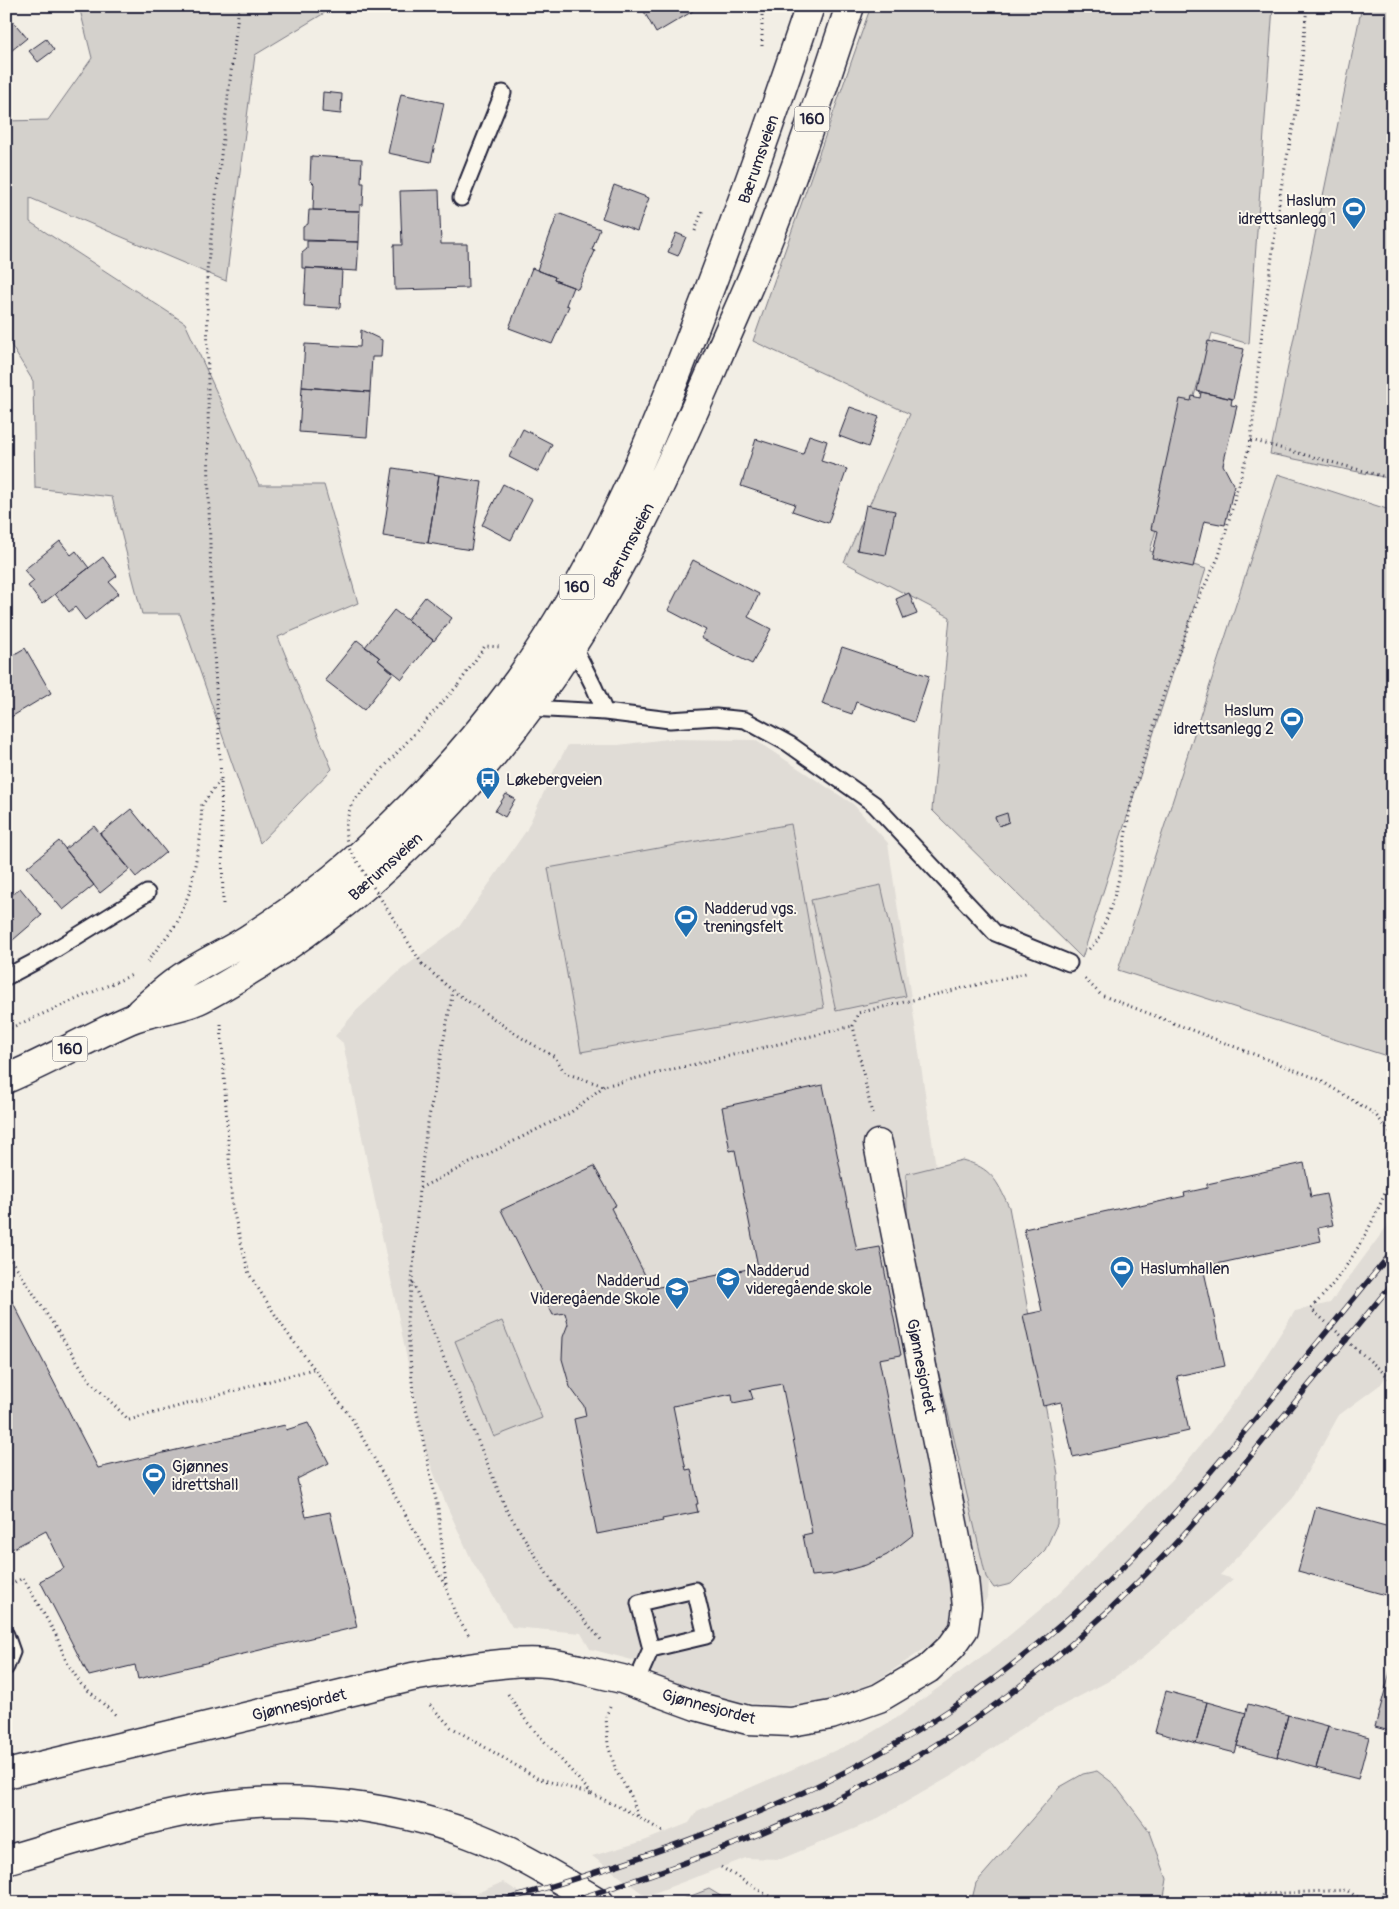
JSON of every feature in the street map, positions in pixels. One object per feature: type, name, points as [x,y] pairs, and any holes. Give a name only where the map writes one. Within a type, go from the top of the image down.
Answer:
[{"type":"main road","name":"Bærumsveien","points":[[133,1018],[178,980],[246,940],[308,899],[369,847],[423,794],[469,742],[518,681],[562,613],[607,533],[664,409],[739,212],[810,6]]},
{"type":"main road","name":"Bærumsveien","points":[[6,1079],[133,1018],[197,1001],[263,962],[357,893],[404,851],[486,763],[529,708],[573,645],[639,527],[689,423],[764,249],[803,146],[850,6]]},
{"type":"main road","name":"Gjønnesjordet","points":[[6,1774],[424,1676],[478,1666],[549,1663],[628,1682],[696,1706],[748,1720],[791,1722],[831,1715],[880,1698],[928,1669],[952,1646],[964,1630],[967,1607],[964,1579],[878,1144]]},
{"type":"main road","points":[[6,1860],[134,1823],[194,1809],[251,1803],[302,1802],[345,1805],[386,1811],[432,1822],[471,1835],[508,1851],[600,1903]]},
{"type":"lane","points":[[461,198],[503,93]]},
{"type":"lane","points":[[573,645],[604,712]]},
{"type":"lane","points":[[529,708],[604,712],[670,720],[716,717],[745,720],[789,744],[874,804],[995,933],[1069,963]]},
{"type":"lane","points":[[6,977],[40,959],[147,893]]},
{"type":"lane","points":[[628,1682],[651,1649],[706,1636],[695,1590],[639,1603],[651,1649]]},
{"type":"lane","points":[[6,1635],[12,1652],[6,1667]]},
{"type":"path","points":[[223,904],[221,778],[212,616],[207,271],[239,6]]},
{"type":"path","points":[[878,1144],[853,1026],[858,1013],[1069,963],[1088,950],[1099,939],[1113,901],[1119,878],[1126,831],[1139,776],[1167,684],[1197,602],[1219,556],[1251,440],[1261,341],[1281,188],[1298,102],[1307,6]]},
{"type":"path","points":[[1251,440],[1393,478]]},
{"type":"path","points":[[497,654],[502,647],[485,646],[458,685],[352,803],[346,820],[345,838],[350,850],[422,964],[453,991],[525,1040],[555,1057],[565,1073],[604,1086]]},
{"type":"path","points":[[156,962],[146,966],[177,924],[190,891],[200,839],[202,805],[221,778]]},
{"type":"path","points":[[342,833],[349,828]]},
{"type":"path","points":[[1069,963],[1101,995],[1318,1079],[1375,1114],[1393,1136]]},
{"type":"path","points":[[6,1030],[139,972]]},
{"type":"path","points":[[446,1587],[438,1509],[413,1394],[407,1320],[426,1134],[453,991]]},
{"type":"path","points":[[221,1017],[232,1206],[249,1274],[285,1330],[352,1419],[446,1587],[456,1616],[472,1641]]},
{"type":"path","points":[[419,1189],[570,1113],[604,1086],[853,1026]]},
{"type":"path","points":[[1393,1172],[1370,1226],[1332,1287],[1311,1309],[1393,1382]]},
{"type":"path","points":[[6,1258],[13,1262],[90,1381],[129,1420],[313,1368]]},
{"type":"path","points":[[412,1282],[506,1509],[554,1585],[620,1663],[628,1682],[606,1717],[608,1746],[616,1771],[631,1796],[638,1816]]},
{"type":"path","points":[[6,1586],[23,1578],[56,1635],[66,1661],[81,1684],[146,1741]]},
{"type":"path","points":[[424,1676],[425,1700],[458,1732],[537,1778],[592,1794],[638,1816],[665,1833]]},
{"type":"path","points":[[505,1690],[527,1722],[592,1794]]},
{"type":"path","points":[[721,1867],[780,1903]]},
{"type":"path","points":[[1380,1903],[1393,1874]]},
{"type":"path","points":[[1195,1903],[1208,1897],[1346,1890],[1367,1903]]},
{"type":"shaded area","points":[[79,6],[336,6],[255,55],[226,281],[30,198],[30,222],[185,323],[259,485],[324,485],[358,603],[278,637],[332,769],[260,843],[180,614],[142,614],[112,497],[35,488],[33,381],[6,337],[6,121],[48,120],[92,58]]},
{"type":"shaded area","points":[[871,6],[1273,6],[1249,344],[1212,333],[1150,551],[1206,569],[1082,958],[932,810],[950,617],[844,562],[910,414],[753,341]]},
{"type":"shaded area","name":"Haslum idrettsanlegg 1","points":[[1362,6],[1393,6],[1393,479],[1270,454]]},
{"type":"shaded area","name":"Haslum idrettsanlegg 2","points":[[1278,474],[1393,511],[1393,1058],[1118,970]]},
{"type":"shaded area","name":"Nadderud Videregående Skole","points":[[668,739],[755,740],[853,804],[888,843],[936,1167],[989,1582],[988,1595],[980,1612],[875,1682],[829,1701],[779,1706],[697,1698],[632,1660],[590,1649],[581,1633],[512,1627],[472,1561],[446,1504],[426,1453],[343,1043],[335,1036],[357,1010],[402,969],[459,927],[526,831],[555,768],[568,745],[618,745]]},
{"type":"shaded area","name":"Nadderud vgs. treningsfelt","points":[[791,824],[824,1008],[581,1052],[548,868]]},
{"type":"shaded area","points":[[881,885],[906,996],[836,1011],[811,900]]},
{"type":"shaded area","points":[[962,1160],[980,1167],[992,1177],[1009,1207],[1058,1474],[1057,1524],[1045,1550],[1011,1584],[994,1588],[986,1577],[908,1240],[906,1174]]},
{"type":"shaded area","points":[[1393,1218],[1393,1366],[1381,1384],[1339,1415],[1293,1498],[1220,1575],[1233,1579],[1141,1659],[1107,1682],[1036,1719],[953,1775],[873,1821],[781,1859],[746,1858],[646,1896],[592,1856],[644,1841],[689,1823],[697,1811],[859,1740],[898,1717],[999,1644],[1060,1593],[1172,1480],[1253,1376],[1295,1311],[1330,1303]]},
{"type":"shaded area","points":[[502,1321],[542,1418],[494,1437],[455,1341]]},
{"type":"shaded area","points":[[1097,1771],[1114,1784],[1150,1832],[1167,1879],[1163,1903],[971,1903],[976,1883],[1060,1787],[1083,1774]]},
{"type":"shaded area","points":[[503,1882],[536,1903],[410,1903],[448,1891],[461,1894],[475,1894]]},
{"type":"shaded area","points":[[709,1889],[732,1903],[673,1903]]},
{"type":"building","points":[[641,6],[694,6],[692,8],[693,11],[656,33]]},
{"type":"building","points":[[6,13],[27,38],[6,55]]},
{"type":"building","points":[[46,39],[54,50],[38,62],[29,51]]},
{"type":"building","points":[[323,92],[342,94],[341,114],[322,112]]},
{"type":"building","points":[[401,94],[444,103],[431,162],[388,153]]},
{"type":"building","points":[[311,156],[362,159],[361,183],[364,183],[363,205],[360,205],[360,211],[313,210],[314,184],[310,180]]},
{"type":"building","points":[[614,185],[649,198],[637,231],[602,218]]},
{"type":"building","points":[[439,190],[441,244],[467,244],[468,288],[395,290],[394,245],[402,245],[400,191]]},
{"type":"building","points":[[309,210],[360,211],[359,242],[303,240],[303,227],[308,224]]},
{"type":"building","points":[[558,213],[600,229],[592,250],[595,251],[578,289],[554,280],[555,277],[537,270]]},
{"type":"building","points":[[676,233],[686,237],[678,256],[668,252]]},
{"type":"building","points":[[307,241],[359,242],[357,271],[302,268],[302,253],[307,249]]},
{"type":"building","points":[[306,268],[342,270],[340,308],[304,306]]},
{"type":"building","points":[[532,268],[555,277],[554,280],[573,287],[566,305],[569,306],[552,344],[509,328]]},
{"type":"building","points":[[361,330],[382,340],[381,357],[372,357],[370,392],[302,387],[305,344],[360,347]]},
{"type":"building","points":[[1208,341],[1244,349],[1233,399],[1197,391]]},
{"type":"building","points":[[302,387],[370,392],[367,437],[299,432]]},
{"type":"building","points":[[1201,392],[1232,399],[1231,405],[1237,406],[1223,465],[1234,486],[1225,525],[1204,521],[1193,567],[1152,558],[1158,531],[1151,529],[1180,399],[1191,401],[1192,396],[1200,398]]},
{"type":"building","points":[[850,407],[879,417],[868,447],[839,436]]},
{"type":"building","points":[[523,429],[552,444],[538,472],[509,457]]},
{"type":"building","points":[[809,435],[827,441],[821,461],[847,469],[828,523],[792,511],[795,504],[741,486],[756,439],[803,454]]},
{"type":"building","points":[[393,468],[439,475],[428,543],[383,536]]},
{"type":"building","points":[[439,475],[482,482],[471,550],[428,543]]},
{"type":"building","points":[[503,484],[532,499],[511,540],[482,525]]},
{"type":"building","points":[[866,505],[895,511],[886,555],[857,550]]},
{"type":"building","points":[[60,541],[71,555],[76,551],[89,568],[42,604],[28,586],[34,581],[24,570]]},
{"type":"building","points":[[103,557],[117,576],[109,582],[119,593],[85,620],[75,607],[69,612],[55,594]]},
{"type":"building","points":[[693,560],[759,594],[748,617],[771,629],[752,664],[701,638],[706,630],[668,610]]},
{"type":"building","points":[[909,593],[917,614],[904,619],[896,599]]},
{"type":"building","points":[[425,597],[452,618],[434,641],[407,620]]},
{"type":"building","points":[[394,610],[433,640],[402,679],[365,647]]},
{"type":"building","points":[[357,640],[380,658],[378,660],[393,673],[364,710],[325,680]]},
{"type":"building","points":[[842,647],[929,676],[914,722],[856,702],[852,714],[822,704]]},
{"type":"building","points":[[25,648],[51,693],[6,720],[6,659]]},
{"type":"building","points":[[506,794],[515,799],[505,817],[495,811]]},
{"type":"building","points":[[131,809],[166,852],[136,877],[100,834]]},
{"type":"building","points":[[1007,813],[1009,822],[999,826],[995,817]]},
{"type":"building","points":[[94,826],[130,869],[100,893],[65,849]]},
{"type":"building","points":[[59,841],[94,885],[63,910],[27,867]]},
{"type":"building","points":[[20,888],[42,915],[6,946],[6,900]]},
{"type":"building","points":[[823,1085],[857,1251],[880,1247],[901,1355],[879,1359],[914,1534],[887,1555],[866,1565],[834,1574],[811,1576],[803,1535],[812,1533],[782,1384],[750,1390],[753,1399],[733,1403],[732,1394],[673,1406],[686,1470],[691,1469],[698,1512],[597,1534],[574,1419],[586,1416],[584,1406],[570,1387],[562,1359],[563,1337],[568,1324],[565,1313],[553,1315],[501,1210],[594,1166],[616,1205],[611,1208],[648,1281],[649,1289],[758,1267],[735,1150],[730,1151],[722,1107]]},
{"type":"building","name":"Haslumhallen","points":[[1304,1163],[1311,1197],[1326,1194],[1333,1225],[1318,1228],[1321,1241],[1203,1267],[1225,1366],[1177,1376],[1189,1431],[1073,1457],[1061,1402],[1043,1406],[1023,1315],[1042,1311],[1024,1229],[1185,1196],[1184,1193],[1207,1188],[1207,1184]]},
{"type":"building","name":"Gjønnes idrettshall","points":[[6,1289],[98,1468],[285,1425],[286,1430],[308,1423],[329,1463],[297,1479],[306,1517],[330,1512],[357,1627],[138,1679],[135,1665],[89,1676],[40,1581],[64,1568],[46,1531],[6,1552]]},
{"type":"building","points":[[1316,1507],[1393,1528],[1393,1597],[1298,1571]]},
{"type":"building","points":[[1393,1661],[1393,1732],[1375,1727]]},
{"type":"building","points":[[1166,1691],[1207,1702],[1196,1743],[1155,1732]]},
{"type":"building","points":[[1207,1702],[1246,1713],[1235,1753],[1196,1743]]},
{"type":"building","points":[[1248,1704],[1288,1715],[1277,1757],[1237,1746]]},
{"type":"building","points":[[1288,1715],[1328,1726],[1316,1768],[1277,1757]]},
{"type":"building","points":[[1328,1726],[1369,1737],[1358,1779],[1316,1768]]},
{"type":"railway","points":[[496,1903],[645,1855],[755,1814],[837,1776],[881,1752],[967,1698],[1048,1636],[1086,1603],[1141,1549],[1178,1509],[1266,1406],[1393,1251]]},
{"type":"railway","points":[[564,1903],[645,1877],[725,1848],[842,1797],[949,1736],[1016,1689],[1079,1638],[1173,1546],[1223,1489],[1393,1283]]},
{"type":"place","name":"Haslum idrettsanlegg 1","points":[[1354,230]]},
{"type":"place","name":"Haslum idrettsanlegg 2","points":[[1292,740]]},
{"type":"place","name":"Løkebergveien","points":[[488,800]]},
{"type":"place","name":"Nadderud vgs. treningsfelt","points":[[686,938]]},
{"type":"place","name":"Haslumhallen","points":[[1122,1289]]},
{"type":"place","name":"Nadderud videregående skole","points":[[728,1300]]},
{"type":"place","name":"Nadderud Videregående Skole","points":[[677,1310]]},
{"type":"place","name":"Gjønnes idrettshall","points":[[154,1496]]}]
